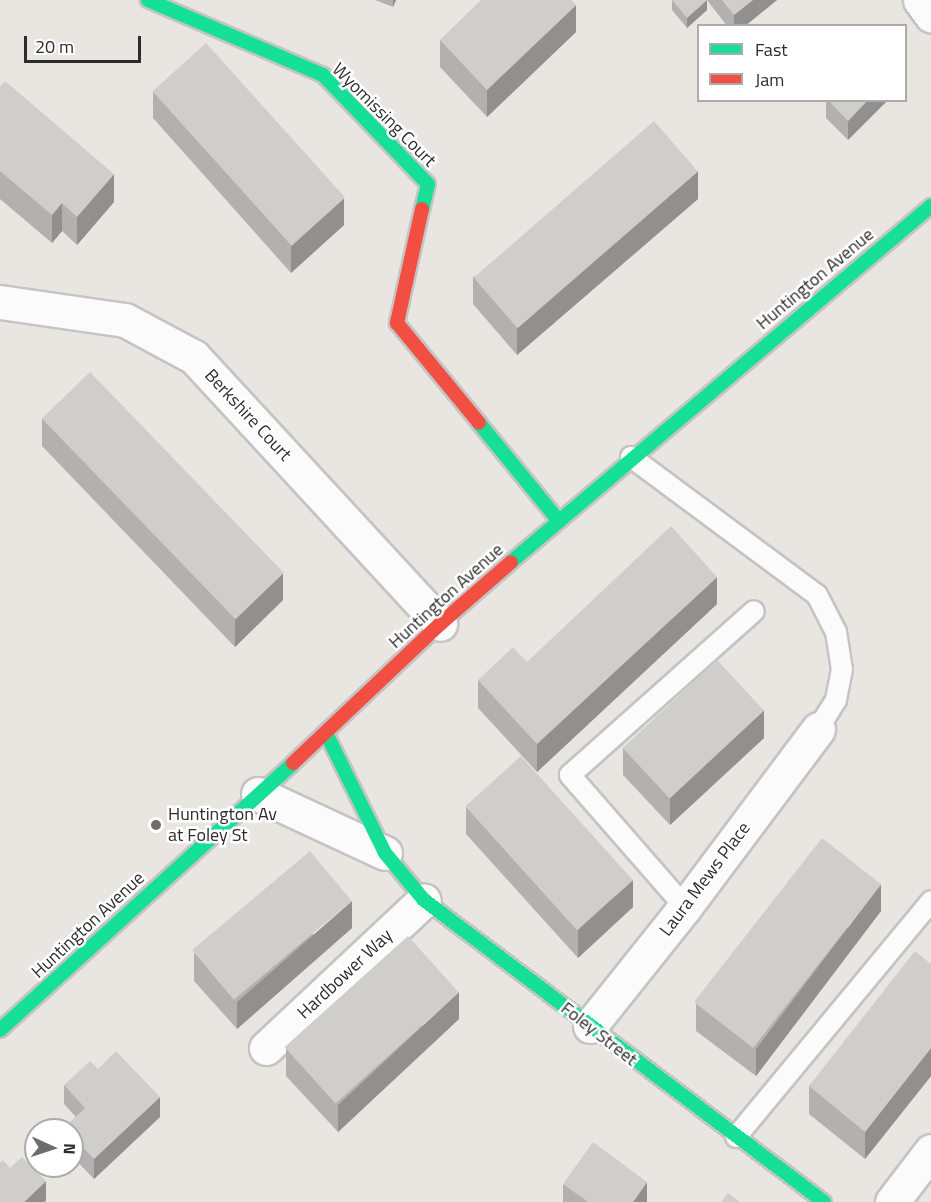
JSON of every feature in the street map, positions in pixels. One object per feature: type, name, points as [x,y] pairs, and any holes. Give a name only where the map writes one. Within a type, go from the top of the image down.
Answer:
[{"type":"street","name":"Wyomissing Court","points":[[148,0],[323,75],[428,184],[397,323],[558,520]]},
{"type":"street","points":[[920,0],[931,15]]},
{"type":"street","name":"Huntington Avenue","points":[[0,1030],[326,733],[440,624],[558,520],[931,206]]},
{"type":"street","name":"Berkshire Court","points":[[0,302],[125,320],[194,357],[440,624]]},
{"type":"street","name":"Laura Mews Place","points":[[590,1026],[685,907],[818,729]]},
{"type":"street","name":"Foley Street","points":[[326,733],[385,853],[424,900],[824,1202]]},
{"type":"street","name":"Foley Street","points":[[258,794],[385,853]]},
{"type":"street","name":"Hardbower Way","points":[[266,1048],[424,900]]},
{"type":"street","points":[[892,1202],[931,1151]]},
{"type":"lane","points":[[631,458],[817,595],[836,632],[842,669],[836,700],[818,729]]},
{"type":"lane","points":[[685,907],[570,775],[754,611]]},
{"type":"lane","points":[[736,1137],[927,914]]},
{"type":"building","points":[[481,0],[571,0],[576,5],[487,90],[440,40]]},
{"type":"building","points":[[672,0],[707,0],[687,18]]},
{"type":"building","points":[[722,0],[753,0],[734,15]]},
{"type":"building","points":[[206,43],[345,198],[292,246],[152,91]]},
{"type":"building","points":[[5,81],[114,174],[77,217],[62,203],[52,215],[0,171],[0,86]]},
{"type":"building","points":[[830,102],[866,102],[848,121]]},
{"type":"building","points":[[654,121],[698,172],[518,328],[474,278]]},
{"type":"building","points":[[90,372],[284,573],[236,619],[42,419]]},
{"type":"building","points":[[671,526],[717,577],[537,744],[478,680],[513,647],[527,662]]},
{"type":"building","points":[[717,660],[764,710],[670,798],[623,748]]},
{"type":"building","points":[[521,756],[633,880],[577,930],[465,806]]},
{"type":"building","points":[[822,838],[881,884],[753,1048],[694,1002]]},
{"type":"building","points":[[310,851],[352,901],[234,1000],[192,950]]},
{"type":"building","points":[[408,936],[459,992],[335,1104],[285,1047]]},
{"type":"building","points":[[915,951],[931,964],[931,1048],[865,1132],[809,1086]]},
{"type":"building","points":[[116,1051],[160,1097],[94,1159],[84,1149],[84,1118],[74,1118],[85,1108],[64,1085],[90,1061],[98,1069]]},
{"type":"building","points":[[593,1142],[647,1182],[633,1202],[588,1202],[563,1184]]},
{"type":"building","points":[[22,1157],[24,1159],[24,1178],[43,1178],[46,1181],[24,1202],[0,1202],[0,1163],[3,1160],[10,1168]]},
{"type":"building","points":[[728,1193],[740,1202],[721,1202]]},
{"type":"traffic: fast","points":[[148,0],[323,75],[428,184],[422,209]]},
{"type":"traffic: fast","points":[[511,562],[931,206]]},
{"type":"traffic: fast","points":[[479,423],[558,520]]},
{"type":"traffic: fast","points":[[326,733],[385,853],[424,900],[824,1202]]},
{"type":"traffic: fast","points":[[0,1030],[293,763]]},
{"type":"traffic: jam","points":[[422,209],[397,323],[479,423]]},
{"type":"traffic: jam","points":[[293,763],[440,624],[511,562]]},
{"type":"place","name":"Huntington Av at Foley St","points":[[156,825]]}]
